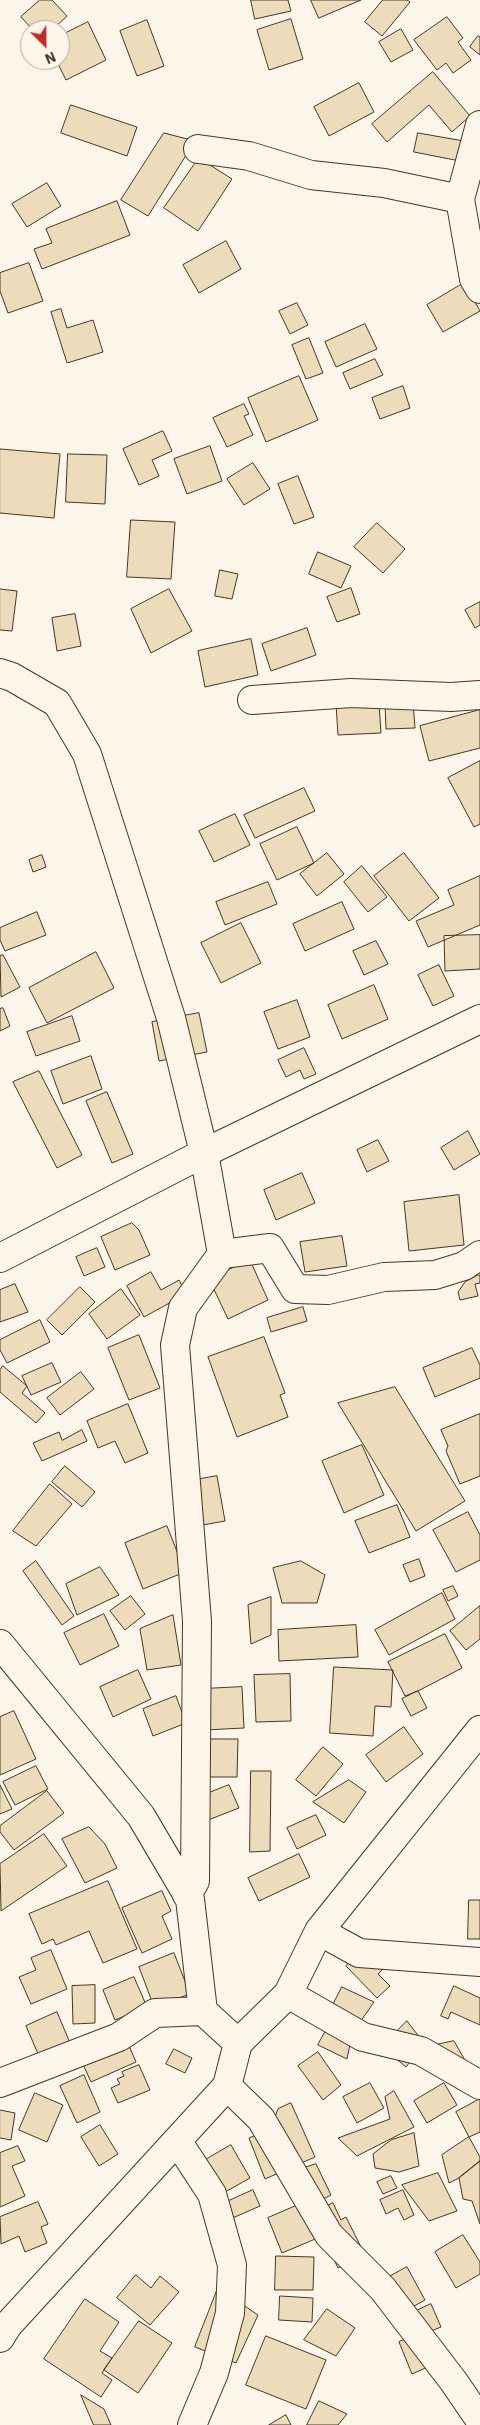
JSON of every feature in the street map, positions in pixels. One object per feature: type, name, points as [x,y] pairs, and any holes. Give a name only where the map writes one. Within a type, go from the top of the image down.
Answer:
[{"type":"street","points":[[480,125],[460,199],[474,279],[480,289]]},
{"type":"street","points":[[198,149],[249,156],[311,175],[384,183],[460,199]]},
{"type":"street","points":[[0,674],[12,677],[57,703],[87,754],[171,1018],[204,1154],[222,1254],[183,1308],[175,1345],[197,1621],[195,1881],[187,1895],[190,1899],[203,2011],[238,2043]]},
{"type":"street","points":[[252,700],[351,693],[451,697],[480,695]]},
{"type":"street","points":[[0,1258],[204,1154],[480,1019]]},
{"type":"street","points":[[222,1254],[270,1248],[295,1289],[328,1290],[384,1277],[435,1275],[464,1266],[480,1255]]},
{"type":"street","points":[[0,1644],[141,1816],[190,1899]]},
{"type":"street","points":[[0,2338],[8,2325],[178,2142],[227,2086],[238,2043],[288,1994],[319,1931],[480,1730]]},
{"type":"street","points":[[319,1931],[359,1953],[480,1962]]},
{"type":"street","points":[[288,1994],[364,2037],[421,2051],[480,2085]]},
{"type":"street","points":[[0,2083],[119,2037],[155,2013],[203,2011]]},
{"type":"street","points":[[227,2086],[261,2119],[329,2235],[383,2289],[454,2382],[480,2420]]},
{"type":"street","points":[[178,2142],[212,2194],[232,2265],[230,2313],[214,2373],[192,2425]]},
{"type":"building","points":[[40,0],[52,0],[67,16],[63,20],[24,20],[21,17]]},
{"type":"building","points":[[251,0],[288,0],[291,11],[255,19]]},
{"type":"building","points":[[311,0],[361,0],[319,18]]},
{"type":"building","points":[[383,0],[407,0],[410,2],[382,36],[365,22]]},
{"type":"building","points":[[447,17],[463,38],[458,42],[471,60],[453,73],[446,63],[437,70],[414,40]]},
{"type":"building","points":[[291,19],[303,59],[269,70],[257,30]]},
{"type":"building","points":[[147,20],[164,66],[137,76],[120,31]]},
{"type":"building","points":[[88,22],[106,60],[66,80],[61,70],[70,70],[70,31]]},
{"type":"building","points":[[401,29],[413,50],[391,62],[379,42]]},
{"type":"building","points":[[478,36],[480,37],[480,55],[470,47]]},
{"type":"building","points":[[433,72],[470,116],[452,132],[429,105],[387,142],[372,124]]},
{"type":"building","points":[[359,83],[374,112],[329,136],[314,107]]},
{"type":"building","points":[[71,105],[137,127],[127,156],[61,133]]},
{"type":"building","points":[[164,133],[195,141],[148,216],[121,200]]},
{"type":"building","points":[[418,133],[464,141],[460,161],[414,152]]},
{"type":"building","points":[[199,158],[232,179],[198,231],[164,208]]},
{"type":"building","points":[[47,183],[61,206],[27,227],[12,204]]},
{"type":"building","points":[[117,201],[130,235],[42,269],[34,249],[52,243],[46,229]]},
{"type":"building","points":[[226,241],[241,269],[199,293],[183,265]]},
{"type":"building","points":[[29,263],[43,301],[8,313],[0,291],[0,273]]},
{"type":"building","points":[[464,283],[480,311],[443,332],[427,305]]},
{"type":"building","points":[[297,303],[308,325],[290,334],[279,311]]},
{"type":"building","points":[[61,309],[67,328],[93,320],[103,352],[67,363],[51,312]]},
{"type":"building","points":[[365,324],[377,349],[336,367],[325,342]]},
{"type":"building","points":[[309,338],[323,373],[306,379],[292,345]]},
{"type":"building","points":[[375,359],[383,375],[350,389],[343,373]]},
{"type":"building","points":[[299,376],[318,420],[266,442],[248,398]]},
{"type":"building","points":[[403,386],[410,408],[380,419],[372,398]]},
{"type":"building","points":[[244,404],[249,414],[244,416],[253,435],[227,447],[213,418]]},
{"type":"building","points":[[163,431],[172,451],[152,460],[159,476],[139,485],[123,449]]},
{"type":"building","points":[[210,446],[222,481],[187,494],[174,459]]},
{"type":"building","points":[[0,449],[60,454],[54,518],[0,513]]},
{"type":"building","points":[[68,454],[107,455],[105,504],[66,502]]},
{"type":"building","points":[[253,463],[270,489],[244,505],[227,479]]},
{"type":"building","points":[[298,476],[314,517],[294,524],[278,484]]},
{"type":"building","points":[[131,520],[175,522],[171,579],[127,577]]},
{"type":"building","points":[[377,523],[405,549],[383,573],[354,547]]},
{"type":"building","points":[[318,552],[351,566],[341,588],[309,574]]},
{"type":"building","points":[[220,570],[238,574],[232,599],[215,596]]},
{"type":"building","points":[[351,588],[360,614],[337,622],[327,597]]},
{"type":"building","points":[[0,589],[17,591],[12,631],[0,630]]},
{"type":"building","points":[[169,589],[192,631],[151,653],[131,609]]},
{"type":"building","points":[[480,602],[480,625],[475,628],[465,610]]},
{"type":"building","points":[[75,614],[81,646],[57,651],[52,618]]},
{"type":"building","points":[[307,628],[316,655],[271,671],[262,644]]},
{"type":"building","points":[[251,639],[258,675],[205,687],[198,651]]},
{"type":"building","points":[[379,702],[381,733],[338,735],[336,704]]},
{"type":"building","points":[[413,702],[415,728],[386,729],[385,703]]},
{"type":"building","points":[[480,710],[480,748],[429,761],[420,726]]},
{"type":"building","points":[[480,761],[480,824],[474,827],[448,778]]},
{"type":"building","points":[[304,788],[315,811],[255,838],[244,815]]},
{"type":"building","points":[[235,814],[250,845],[214,862],[199,831]]},
{"type":"building","points":[[297,827],[314,863],[277,880],[260,844]]},
{"type":"building","points":[[327,853],[344,874],[317,896],[300,874]]},
{"type":"building","points":[[404,853],[439,898],[409,921],[374,876]]},
{"type":"building","points":[[42,855],[46,867],[33,872],[29,860]]},
{"type":"building","points":[[362,866],[387,897],[368,912],[344,882]]},
{"type":"building","points":[[480,876],[480,925],[428,947],[416,921],[454,905],[448,890]]},
{"type":"building","points":[[268,882],[277,904],[225,925],[216,902]]},
{"type":"building","points":[[342,902],[354,929],[305,951],[293,924]]},
{"type":"building","points":[[37,912],[46,935],[5,951],[0,940],[0,928]]},
{"type":"building","points":[[241,923],[261,963],[221,983],[201,943]]},
{"type":"building","points":[[480,935],[480,969],[445,971],[444,936]]},
{"type":"building","points":[[376,941],[388,964],[364,975],[353,951]]},
{"type":"building","points":[[96,952],[114,988],[47,1023],[29,988]]},
{"type":"building","points":[[3,955],[20,987],[1,997],[0,956]]},
{"type":"building","points":[[439,965],[454,996],[433,1006],[418,975]]},
{"type":"building","points":[[374,985],[388,1019],[342,1039],[328,1005]]},
{"type":"building","points":[[297,1000],[310,1037],[278,1049],[264,1012]]},
{"type":"building","points":[[3,1008],[10,1026],[0,1031],[0,1009]]},
{"type":"building","points":[[199,1013],[207,1052],[159,1061],[152,1022]]},
{"type":"building","points":[[72,1016],[80,1041],[36,1056],[27,1032]]},
{"type":"building","points":[[304,1048],[316,1074],[304,1079],[300,1070],[286,1077],[278,1060]]},
{"type":"building","points":[[91,1056],[102,1089],[63,1104],[51,1071]]},
{"type":"building","points":[[39,1071],[82,1155],[57,1168],[13,1082]]},
{"type":"building","points":[[107,1092],[133,1154],[112,1163],[86,1101]]},
{"type":"building","points":[[468,1131],[480,1154],[454,1170],[441,1148]]},
{"type":"building","points":[[378,1140],[389,1161],[367,1172],[357,1150]]},
{"type":"building","points":[[302,1173],[315,1203],[276,1220],[264,1190]]},
{"type":"building","points":[[459,1195],[464,1245],[409,1251],[404,1202]]},
{"type":"building","points":[[132,1223],[139,1230],[150,1255],[115,1270],[101,1237]]},
{"type":"building","points":[[342,1236],[347,1266],[305,1272],[300,1242]]},
{"type":"building","points":[[97,1248],[105,1267],[84,1276],[76,1257]]},
{"type":"building","points":[[250,1260],[268,1300],[228,1319],[209,1279]]},
{"type":"building","points":[[151,1272],[161,1290],[179,1280],[186,1294],[144,1317],[127,1286]]},
{"type":"building","points":[[480,1275],[480,1283],[475,1284],[478,1296],[460,1300],[458,1292],[465,1282]]},
{"type":"building","points":[[15,1284],[28,1312],[0,1322],[0,1290]]},
{"type":"building","points":[[80,1287],[95,1302],[62,1335],[47,1320]]},
{"type":"building","points":[[121,1289],[140,1315],[107,1339],[89,1314]]},
{"type":"building","points":[[303,1307],[307,1321],[271,1332],[267,1318]]},
{"type":"building","points":[[40,1320],[50,1342],[7,1363],[0,1350],[0,1340]]},
{"type":"building","points":[[139,1335],[160,1388],[129,1400],[108,1348]]},
{"type":"building","points":[[264,1337],[285,1393],[280,1395],[288,1417],[237,1437],[208,1357]]},
{"type":"building","points":[[472,1348],[480,1365],[480,1378],[435,1397],[423,1368]]},
{"type":"building","points":[[52,1363],[61,1382],[31,1395],[22,1376]]},
{"type":"building","points":[[3,1366],[27,1386],[22,1393],[45,1413],[36,1423],[0,1392],[0,1370]]},
{"type":"building","points":[[81,1372],[94,1389],[60,1415],[47,1398]]},
{"type":"building","points":[[395,1387],[465,1501],[416,1531],[338,1403]]},
{"type":"building","points":[[128,1404],[148,1453],[125,1463],[115,1441],[98,1448],[87,1421]]},
{"type":"building","points":[[480,1414],[480,1476],[460,1484],[446,1451],[448,1446],[441,1430]]},
{"type":"building","points":[[82,1430],[87,1441],[42,1461],[33,1443],[59,1432],[62,1440]]},
{"type":"building","points":[[362,1445],[384,1495],[344,1513],[322,1461]]},
{"type":"building","points":[[65,1466],[95,1492],[82,1507],[52,1482]]},
{"type":"building","points":[[217,1476],[225,1521],[197,1526],[190,1481]]},
{"type":"building","points":[[50,1484],[72,1504],[36,1546],[13,1531]]},
{"type":"building","points":[[397,1505],[410,1537],[369,1553],[355,1521]]},
{"type":"building","points":[[468,1512],[480,1535],[480,1560],[456,1572],[433,1530]]},
{"type":"building","points":[[167,1526],[185,1572],[143,1589],[125,1543]]},
{"type":"building","points":[[419,1559],[425,1576],[410,1582],[403,1565]]},
{"type":"building","points":[[36,1561],[74,1616],[62,1625],[23,1571]]},
{"type":"building","points":[[301,1561],[325,1575],[317,1603],[282,1603],[273,1568]]},
{"type":"building","points":[[100,1567],[119,1595],[77,1615],[66,1584]]},
{"type":"building","points":[[453,1586],[458,1596],[448,1601],[443,1590]]},
{"type":"building","points":[[442,1593],[455,1619],[389,1655],[375,1630]]},
{"type":"building","points":[[131,1596],[145,1614],[125,1630],[110,1611]]},
{"type":"building","points":[[271,1597],[271,1635],[251,1644],[248,1605]]},
{"type":"building","points":[[480,1606],[480,1639],[466,1650],[450,1631]]},
{"type":"building","points":[[104,1614],[119,1646],[80,1665],[64,1633]]},
{"type":"building","points":[[173,1615],[181,1665],[147,1670],[140,1629]]},
{"type":"building","points":[[356,1625],[358,1657],[279,1661],[278,1630]]},
{"type":"building","points":[[445,1634],[462,1668],[405,1696],[388,1662]]},
{"type":"building","points":[[334,1667],[393,1670],[391,1707],[375,1706],[373,1736],[330,1733]]},
{"type":"building","points":[[138,1670],[151,1699],[113,1717],[100,1687]]},
{"type":"building","points":[[290,1674],[291,1721],[256,1722],[254,1675]]},
{"type":"building","points":[[242,1687],[244,1728],[205,1730],[203,1689]]},
{"type":"building","points":[[418,1691],[427,1708],[411,1716],[402,1699]]},
{"type":"building","points":[[176,1696],[186,1723],[153,1736],[143,1709]]},
{"type":"building","points":[[14,1711],[36,1759],[0,1775],[0,1717]]},
{"type":"building","points":[[404,1727],[423,1754],[386,1782],[366,1755]]},
{"type":"building","points":[[199,1739],[238,1739],[237,1777],[199,1777]]},
{"type":"building","points":[[323,1747],[343,1764],[316,1796],[296,1780]]},
{"type":"building","points":[[36,1766],[48,1789],[15,1805],[3,1782]]},
{"type":"building","points":[[251,1771],[271,1771],[270,1851],[250,1852]]},
{"type":"building","points":[[349,1780],[366,1792],[344,1823],[313,1802]]},
{"type":"building","points":[[0,1785],[12,1809],[0,1814]]},
{"type":"building","points":[[229,1785],[239,1808],[208,1820],[199,1797]]},
{"type":"building","points":[[47,1791],[64,1813],[14,1850],[0,1832],[0,1826]]},
{"type":"building","points":[[316,1815],[326,1835],[297,1849],[287,1828]]},
{"type":"building","points":[[89,1827],[105,1844],[117,1868],[85,1883],[62,1839]]},
{"type":"building","points":[[44,1834],[67,1866],[1,1911],[0,1864]]},
{"type":"building","points":[[299,1854],[310,1877],[259,1901],[248,1878]]},
{"type":"building","points":[[108,1881],[137,1949],[103,1963],[89,1931],[56,1945],[53,1939],[42,1944],[29,1914]]},
{"type":"building","points":[[162,1891],[171,1911],[162,1916],[172,1939],[142,1953],[122,1908]]},
{"type":"building","points":[[469,1900],[480,1900],[480,1939],[468,1939]]},
{"type":"building","points":[[367,1945],[387,1965],[378,1974],[390,1986],[377,1998],[346,1966]]},
{"type":"building","points":[[51,1950],[67,1989],[31,2004],[19,1977],[36,1970],[31,1958]]},
{"type":"building","points":[[174,1953],[190,1994],[154,2007],[139,1967]]},
{"type":"building","points":[[134,1977],[147,2007],[115,2020],[103,1990]]},
{"type":"building","points":[[95,1985],[95,2023],[73,2024],[72,1986]]},
{"type":"building","points":[[454,1986],[480,1998],[480,2025],[451,2012],[448,2019],[441,2016]]},
{"type":"building","points":[[342,1987],[374,2002],[358,2025],[332,2007]]},
{"type":"building","points":[[57,2012],[70,2043],[39,2056],[26,2026]]},
{"type":"building","points":[[407,2021],[424,2043],[406,2067],[382,2047]]},
{"type":"building","points":[[329,2025],[351,2039],[347,2059],[318,2045]]},
{"type":"building","points":[[127,2041],[136,2062],[91,2082],[82,2062]]},
{"type":"building","points":[[454,2041],[466,2062],[430,2046]]},
{"type":"building","points":[[174,2049],[192,2058],[185,2073],[166,2064]]},
{"type":"building","points":[[318,2052],[341,2085],[323,2100],[298,2066]]},
{"type":"building","points":[[139,2065],[150,2090],[118,2103],[111,2088],[120,2084],[117,2079],[124,2076],[122,2072]]},
{"type":"building","points":[[84,2075],[100,2112],[77,2123],[60,2086]]},
{"type":"building","points":[[370,2083],[384,2108],[357,2123],[343,2097]]},
{"type":"building","points":[[444,2083],[457,2105],[427,2123],[414,2101]]},
{"type":"building","points":[[394,2091],[414,2127],[357,2156],[338,2138],[390,2119],[385,2097]]},
{"type":"building","points":[[35,2093],[63,2105],[47,2142],[19,2130]]},
{"type":"building","points":[[480,2099],[480,2132],[469,2137],[456,2112]]},
{"type":"building","points":[[291,2103],[315,2157],[265,2179],[249,2138],[270,2129],[278,2109]]},
{"type":"building","points":[[0,2110],[15,2113],[11,2140],[0,2138]]},
{"type":"building","points":[[100,2125],[118,2154],[99,2166],[81,2137]]},
{"type":"building","points":[[414,2133],[419,2166],[399,2172],[375,2168],[373,2154],[391,2140]]},
{"type":"building","points":[[469,2137],[480,2157],[480,2161],[459,2178],[449,2183],[442,2155]]},
{"type":"building","points":[[231,2145],[250,2178],[209,2201],[190,2169]]},
{"type":"building","points":[[18,2146],[25,2161],[12,2166],[25,2196],[0,2207],[0,2153]]},
{"type":"building","points":[[480,2161],[480,2224],[472,2201],[463,2199],[459,2178]]},
{"type":"building","points":[[316,2164],[331,2195],[315,2203],[298,2170]]},
{"type":"building","points":[[438,2173],[457,2211],[429,2221],[402,2185]]},
{"type":"building","points":[[391,2176],[397,2188],[383,2194],[377,2182]]},
{"type":"building","points":[[253,2190],[260,2206],[228,2220],[222,2204]]},
{"type":"building","points":[[403,2190],[414,2215],[404,2220],[398,2208],[386,2214],[380,2200]]},
{"type":"building","points":[[38,2202],[48,2224],[41,2227],[47,2243],[25,2252],[19,2236],[1,2244],[0,2217]]},
{"type":"building","points":[[305,2202],[320,2237],[282,2253],[268,2218]]},
{"type":"building","points":[[333,2203],[341,2220],[346,2217],[365,2255],[338,2268],[312,2214]]},
{"type":"building","points":[[463,2235],[480,2262],[480,2274],[456,2288],[435,2252]]},
{"type":"building","points":[[276,2256],[314,2257],[313,2290],[275,2290]]},
{"type":"building","points":[[407,2267],[425,2300],[389,2320],[371,2287]]},
{"type":"building","points":[[136,2275],[151,2288],[160,2276],[179,2292],[150,2325],[117,2298]]},
{"type":"building","points":[[218,2288],[258,2315],[236,2363],[195,2347]]},
{"type":"building","points":[[280,2296],[313,2298],[312,2322],[279,2320]]},
{"type":"building","points":[[85,2299],[119,2322],[100,2351],[112,2358],[102,2373],[112,2380],[101,2397],[44,2359]]},
{"type":"building","points":[[431,2304],[441,2327],[424,2334],[414,2312]]},
{"type":"building","points":[[327,2309],[355,2328],[336,2356],[304,2340]]},
{"type":"building","points":[[139,2321],[172,2343],[138,2393],[104,2370]]},
{"type":"building","points":[[420,2333],[432,2365],[412,2374],[399,2342]]},
{"type":"building","points":[[266,2336],[326,2360],[306,2409],[246,2385]]},
{"type":"building","points":[[81,2395],[104,2409],[111,2425],[94,2425]]},
{"type":"building","points":[[319,2401],[347,2414],[338,2425],[307,2425]]},
{"type":"building","points":[[286,2415],[291,2425],[269,2425]]}]
